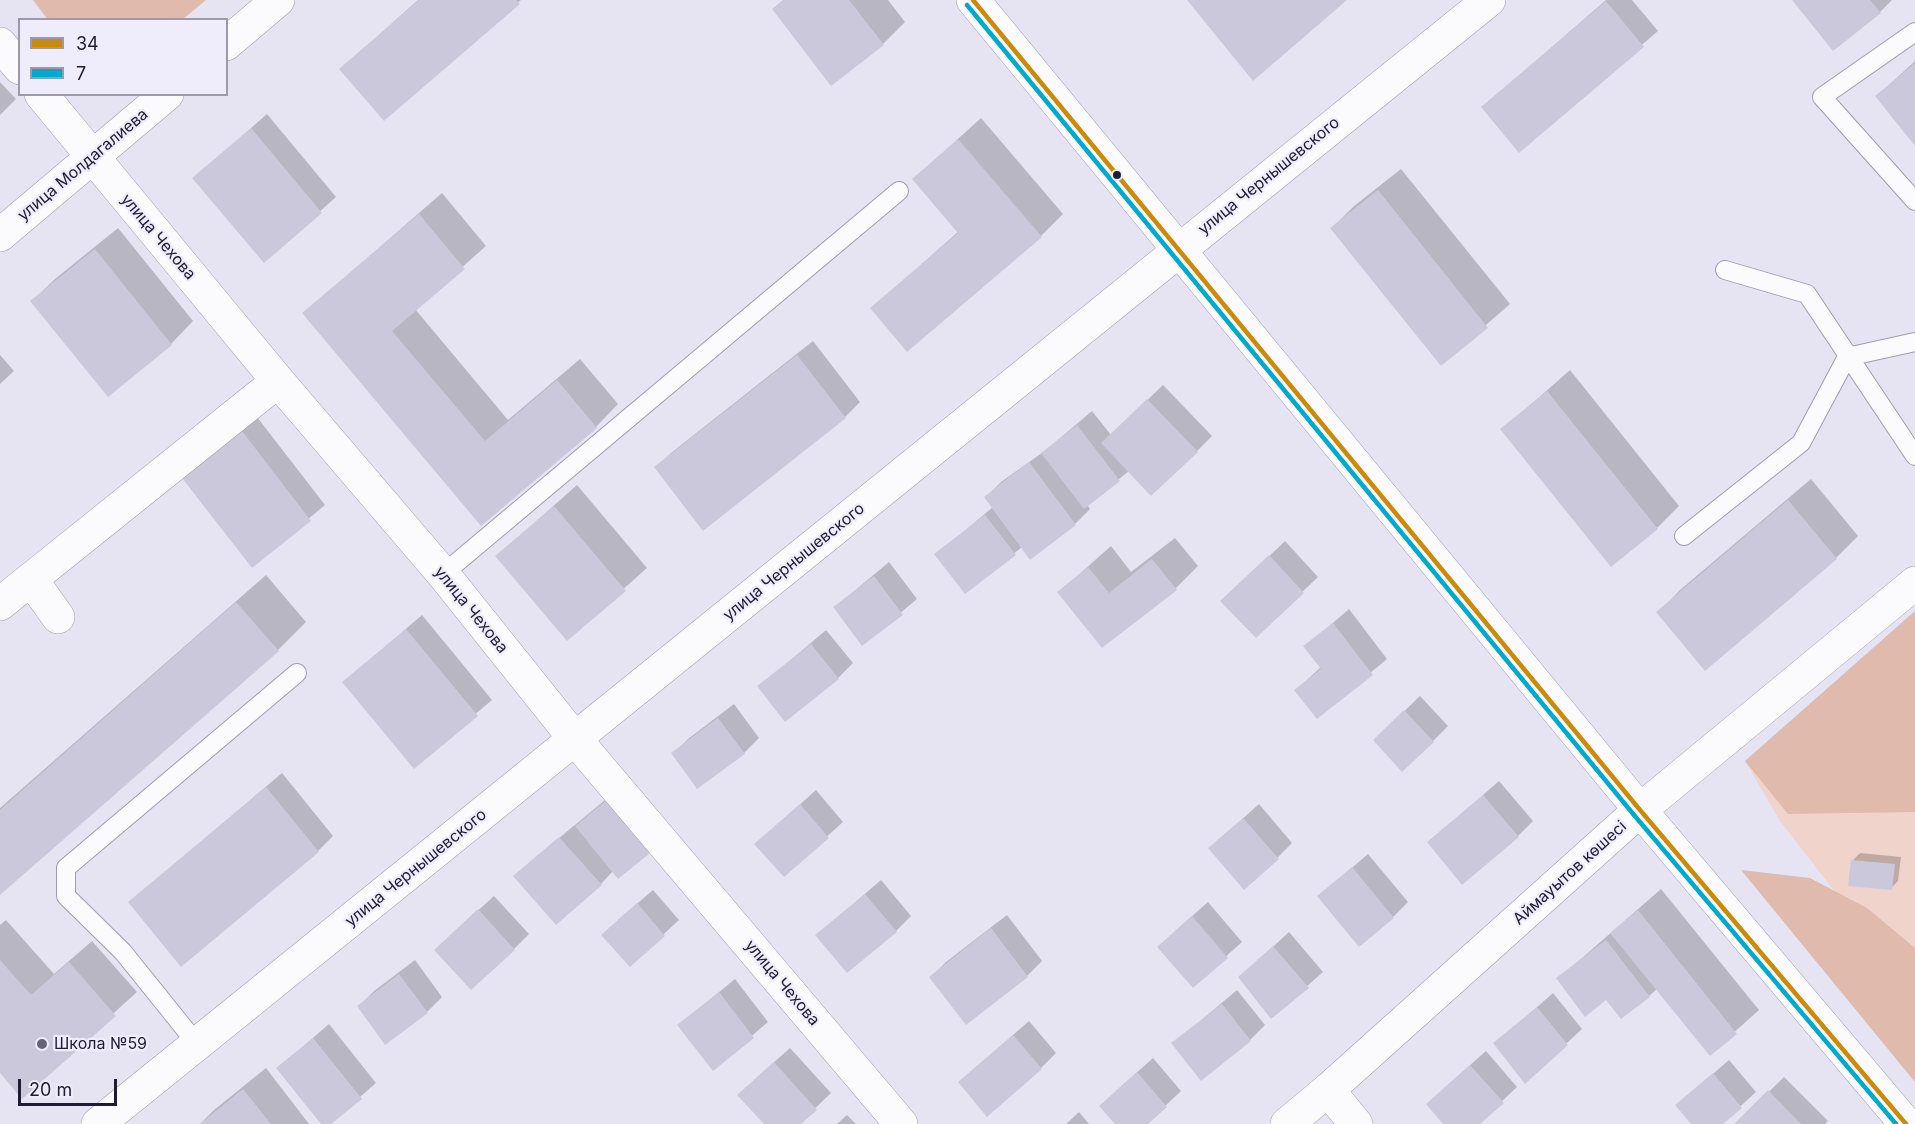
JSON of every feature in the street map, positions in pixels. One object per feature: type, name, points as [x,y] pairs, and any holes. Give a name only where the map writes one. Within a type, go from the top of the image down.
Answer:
[{"type":"street","points":[[228,42],[278,0]]},
{"type":"street","points":[[973,0],[1640,810],[1906,1124]]},
{"type":"street","name":"улица Чернышевского","points":[[98,1124],[1179,248],[1489,0]]},
{"type":"street","points":[[0,44],[18,66]]},
{"type":"street","name":"улица Чехова","points":[[43,96],[278,381],[443,574],[575,739],[902,1124]]},
{"type":"street","name":"улица Молдагалиева","points":[[0,235],[165,96]]},
{"type":"street","points":[[0,604],[278,381]]},
{"type":"street","points":[[31,579],[58,617]]},
{"type":"street","name":"Аймауытов көшесі","points":[[1287,1124],[1328,1090],[1640,810],[1915,583]]},
{"type":"street","points":[[1328,1090],[1356,1124]]},
{"type":"lane","points":[[1915,32],[1822,98],[1915,201]]},
{"type":"lane","points":[[443,574],[899,191]]},
{"type":"lane","points":[[1725,270],[1807,294],[1915,456]]},
{"type":"lane","points":[[1684,536],[1801,443],[1847,357],[1915,342]]},
{"type":"lane","points":[[197,1044],[123,952],[66,896],[66,868],[297,672]]},
{"type":"shaded area","points":[[33,0],[206,0],[184,18],[46,18]]},
{"type":"shaded area","points":[[1915,611],[1915,995],[1780,821],[1745,761]]},
{"type":"shaded area","points":[[1915,611],[1915,812],[1788,814],[1745,761]]},
{"type":"shaded area","points":[[1741,870],[1810,878],[1867,908],[1915,948],[1915,1082]]},
{"type":"building","points":[[419,0],[516,0],[520,4],[384,121],[339,69]]},
{"type":"building","points":[[783,0],[849,0],[884,45],[831,86],[772,9]]},
{"type":"building","points":[[1187,0],[1347,0],[1253,81]]},
{"type":"building","points":[[1792,0],[1870,0],[1881,13],[1833,51]]},
{"type":"building","points":[[1606,1],[1644,47],[1519,153],[1481,107]]},
{"type":"building","points":[[1915,63],[1915,146],[1875,96]]},
{"type":"building","points":[[251,128],[322,213],[264,263],[192,178]]},
{"type":"building","points":[[958,139],[1042,237],[907,352],[870,308],[958,233],[912,179]]},
{"type":"building","points":[[1378,190],[1488,328],[1441,366],[1330,228]]},
{"type":"building","points":[[419,214],[465,269],[392,331],[485,441],[557,380],[597,428],[481,526],[302,313]]},
{"type":"building","points":[[95,249],[172,345],[108,397],[30,301]]},
{"type":"building","points":[[797,355],[846,418],[703,531],[654,467]]},
{"type":"building","points":[[1547,391],[1658,529],[1611,567],[1500,429]]},
{"type":"building","points":[[1147,399],[1198,452],[1151,496],[1101,443]]},
{"type":"building","points":[[1077,425],[1120,481],[1084,509],[1041,453]]},
{"type":"building","points":[[242,431],[311,521],[252,568],[182,478]]},
{"type":"building","points":[[1029,462],[1076,525],[1030,560],[984,497]]},
{"type":"building","points":[[1788,500],[1837,559],[1705,671],[1656,612]]},
{"type":"building","points":[[554,506],[626,591],[567,641],[495,556]]},
{"type":"building","points":[[985,515],[1016,555],[965,594],[934,554]]},
{"type":"building","points":[[1269,555],[1304,593],[1256,638],[1220,601]]},
{"type":"building","points":[[1152,559],[1177,590],[1102,648],[1057,592],[1088,567],[1109,593]]},
{"type":"building","points":[[874,576],[903,615],[862,646],[833,607]]},
{"type":"building","points":[[236,602],[279,651],[0,895],[0,810]]},
{"type":"building","points":[[1333,623],[1373,675],[1317,719],[1294,690],[1321,669],[1303,646]]},
{"type":"building","points":[[406,629],[478,716],[414,769],[342,682]]},
{"type":"building","points":[[811,644],[839,679],[785,722],[757,686]]},
{"type":"building","points":[[1404,710],[1434,742],[1402,772],[1373,740]]},
{"type":"building","points":[[718,718],[745,754],[697,789],[671,753]]},
{"type":"building","points":[[266,787],[319,852],[181,967],[128,902]]},
{"type":"building","points":[[1483,795],[1519,837],[1462,885],[1427,842]]},
{"type":"building","points":[[607,800],[650,853],[618,879],[575,826]]},
{"type":"building","points":[[800,804],[829,838],[784,877],[754,844]]},
{"type":"building","points":[[1243,818],[1279,859],[1244,890],[1208,848]]},
{"type":"building","points":[[559,837],[602,885],[556,925],[513,876]]},
{"type":"building","points":[[1851,860],[1895,864],[1892,890],[1848,886]]},
{"type":"building","points":[[1352,867],[1394,918],[1359,947],[1317,896]]},
{"type":"building","points":[[865,894],[897,932],[847,973],[815,935]]},
{"type":"building","points":[[637,903],[665,936],[630,967],[601,935]]},
{"type":"building","points":[[478,909],[515,950],[471,990],[434,950]]},
{"type":"building","points":[[1638,910],[1737,1034],[1710,1056],[1610,933]]},
{"type":"building","points":[[1192,916],[1228,958],[1193,988],[1157,947]]},
{"type":"building","points":[[991,928],[1028,977],[966,1025],[929,977]]},
{"type":"building","points":[[1606,940],[1650,997],[1621,1019],[1606,1000],[1585,1017],[1556,978]]},
{"type":"building","points":[[1273,946],[1309,988],[1271,1019],[1238,977]]},
{"type":"building","name":"Школа №59","points":[[0,960],[31,995],[69,962],[116,1016],[22,1099],[0,1073]]},
{"type":"building","points":[[399,974],[428,1013],[385,1045],[357,1006]]},
{"type":"building","points":[[719,992],[754,1038],[713,1071],[677,1025]]},
{"type":"building","points":[[1222,1004],[1251,1041],[1201,1081],[1171,1043]]},
{"type":"building","points":[[1537,1007],[1568,1045],[1525,1084],[1493,1043]]},
{"type":"building","points":[[1013,1035],[1042,1069],[987,1117],[958,1082]]},
{"type":"building","points":[[313,1038],[362,1099],[331,1124],[321,1124],[276,1068]]},
{"type":"building","points":[[774,1062],[817,1110],[801,1124],[764,1124],[737,1095]]},
{"type":"building","points":[[1470,1065],[1504,1103],[1480,1124],[1443,1124],[1426,1104]]},
{"type":"building","points":[[1137,1072],[1167,1107],[1148,1124],[1115,1124],[1099,1106]]},
{"type":"building","points":[[1713,1073],[1742,1108],[1723,1124],[1691,1124],[1675,1105]]},
{"type":"building","points":[[243,1089],[271,1124],[200,1124]]},
{"type":"building","points":[[1768,1090],[1801,1124],[1734,1124]]},
{"type":"transit line","name":"34","points":[[973,0],[1640,810],[1906,1124]]},
{"type":"transit line","name":"7","points":[[967,5],[1634,815],[1896,1124]]},
{"type":"place","name":"Школа №59","points":[[42,1044]]}]
